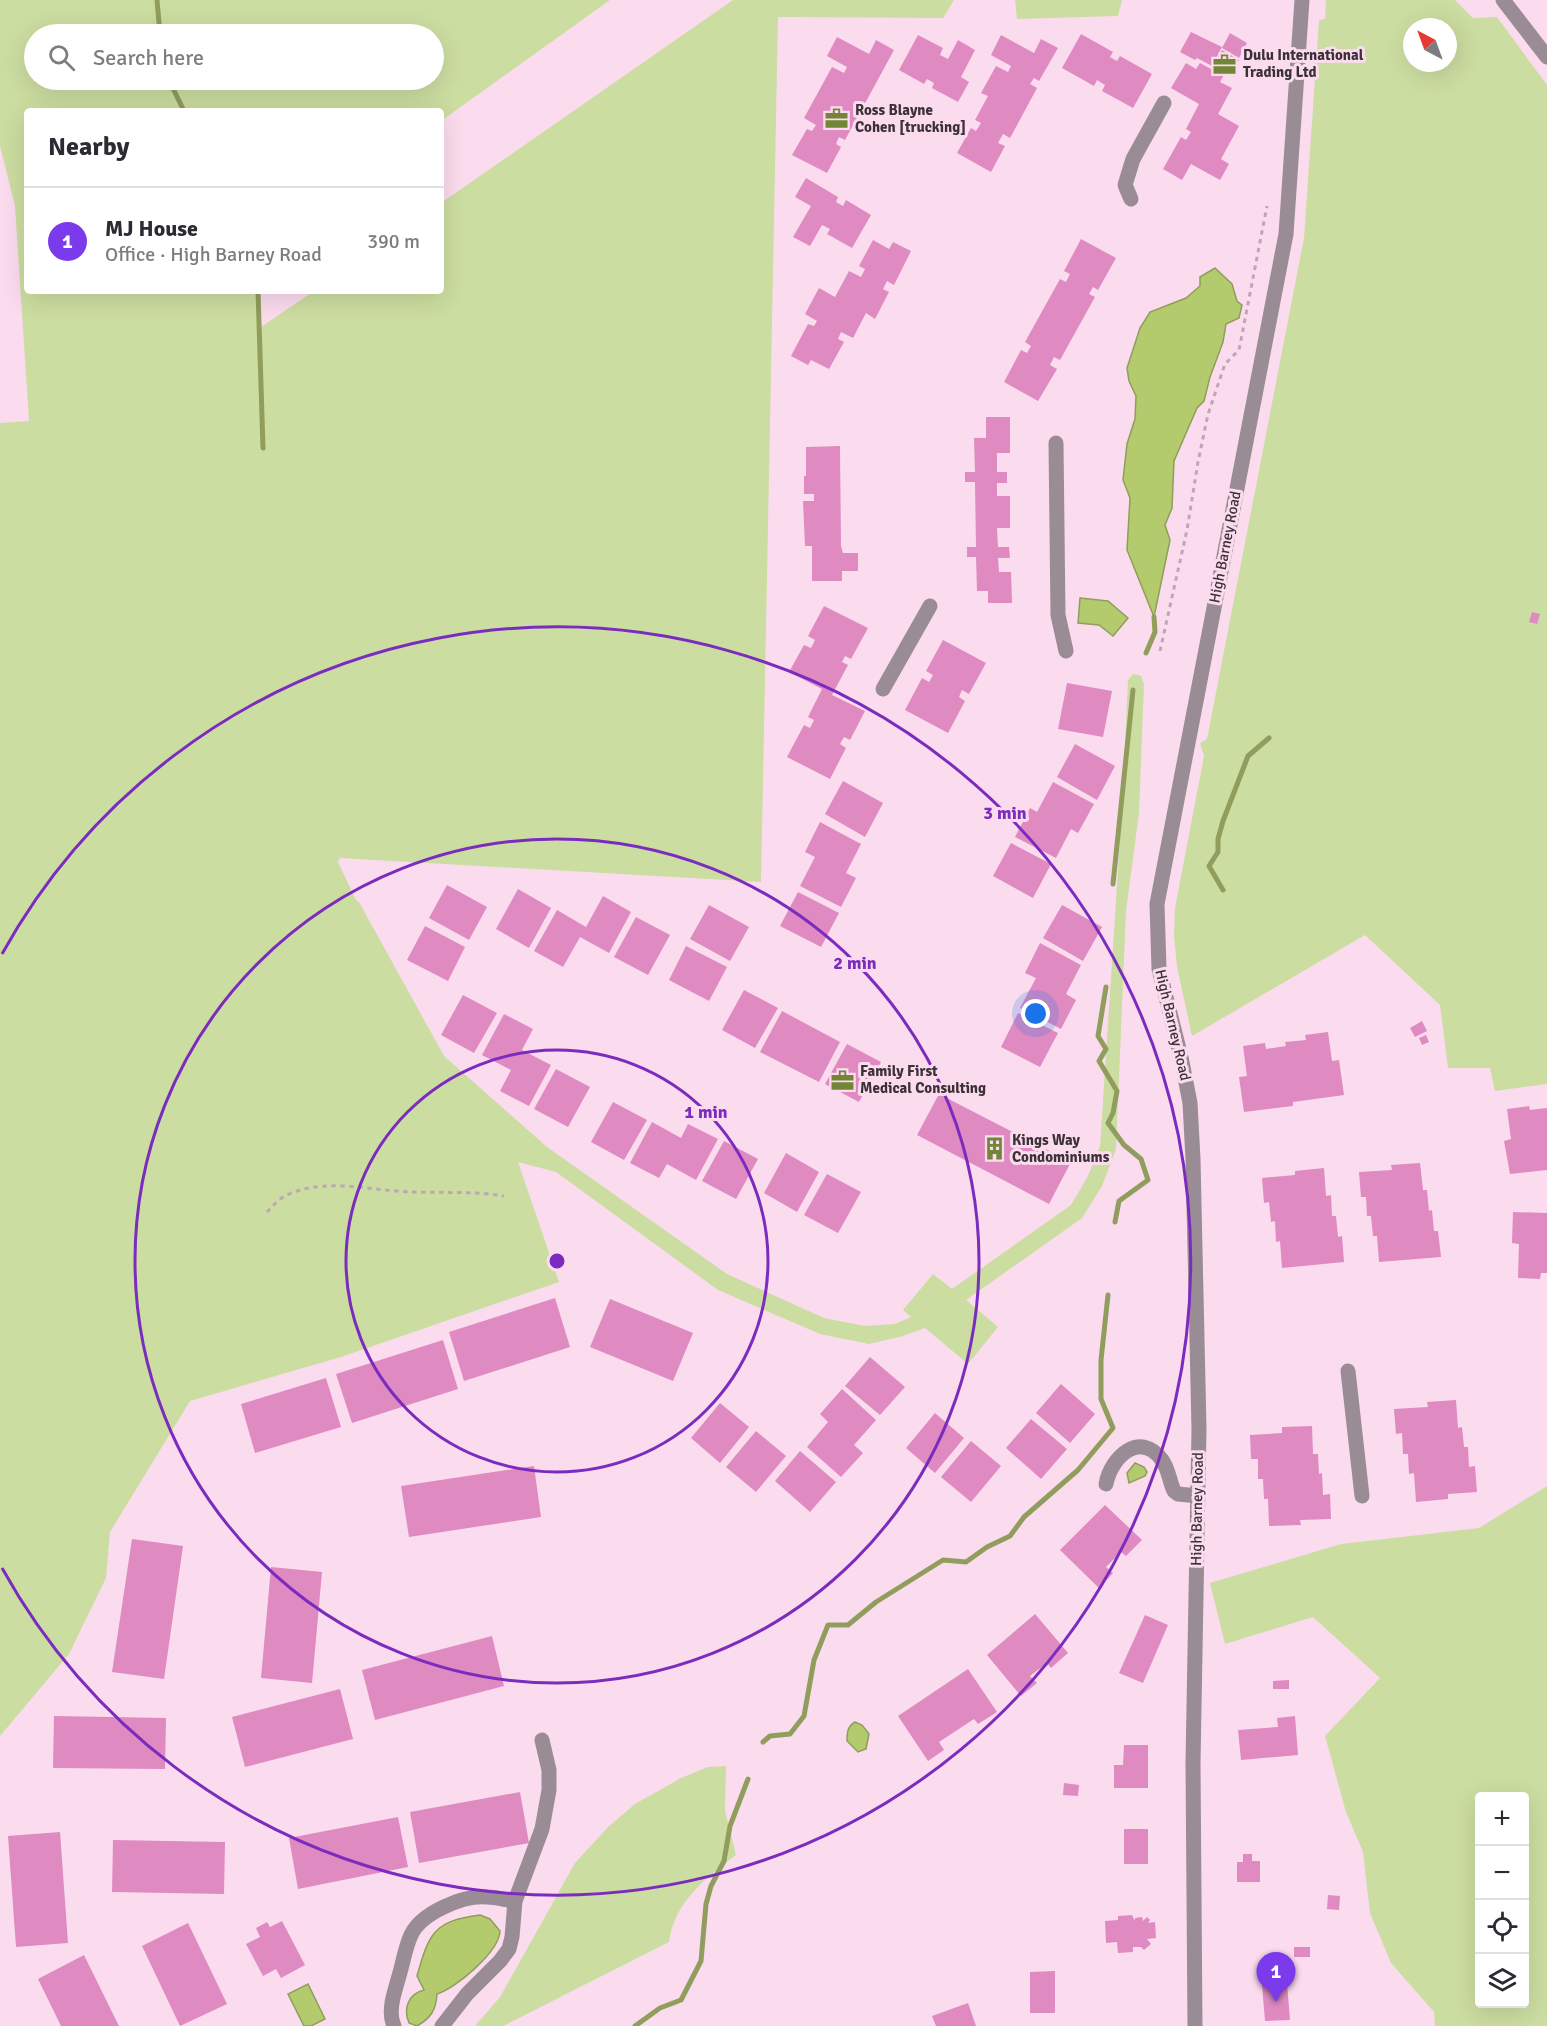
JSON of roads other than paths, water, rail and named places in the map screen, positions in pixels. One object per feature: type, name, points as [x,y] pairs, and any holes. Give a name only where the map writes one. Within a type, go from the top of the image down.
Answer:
[{"type":"street","name":"High Barney Road","points":[[1195,2026],[1193,1762],[1199,1429],[1196,1252],[1190,1103],[1159,969],[1157,904],[1286,234],[1302,0]]},
{"type":"street","points":[[1503,0],[1547,57]]},
{"type":"street","points":[[1131,199],[1125,185],[1133,159],[1164,103]]},
{"type":"street","points":[[1056,443],[1058,615],[1066,651]]},
{"type":"street","points":[[883,689],[930,606]]},
{"type":"street","points":[[1348,1371],[1362,1496]]},
{"type":"street","points":[[1106,1484],[1108,1472],[1123,1453],[1132,1449],[1147,1448],[1161,1458],[1174,1491],[1178,1494],[1198,1496]]},
{"type":"street","points":[[442,2026],[467,1994],[509,1949],[514,1902],[542,1829],[549,1790],[549,1770],[542,1740]]},
{"type":"street","points":[[394,2026],[392,2008],[398,1981],[411,1936],[423,1918],[472,1898],[485,1896],[514,1902]]},
{"type":"waterway","points":[[157,0],[159,24]]},
{"type":"waterway","points":[[174,90],[183,108]]},
{"type":"waterway","points":[[258,294],[263,448]]},
{"type":"waterway","points":[[1146,653],[1155,632],[1154,617]]},
{"type":"waterway","points":[[1113,884],[1133,690]]},
{"type":"waterway","points":[[1223,890],[1209,866],[1218,852],[1218,839],[1223,821],[1248,756],[1269,738]]},
{"type":"waterway","points":[[1106,987],[1098,1036],[1106,1049],[1099,1061],[1117,1091],[1113,1113],[1108,1123],[1124,1145],[1141,1159],[1148,1180],[1119,1201],[1115,1222]]},
{"type":"waterway","points":[[763,1742],[770,1736],[790,1734],[804,1716],[814,1660],[828,1625],[848,1625],[876,1602],[943,1560],[966,1562],[987,1547],[1010,1536],[1024,1517],[1078,1470],[1113,1428],[1101,1399],[1101,1360],[1108,1295]]},
{"type":"waterway","points":[[635,2026],[660,2008],[681,2000],[701,1961],[706,1904],[711,1886],[724,1861],[730,1826],[748,1779]]},
{"type":"place","name":"Dulu International Trading Ltd","points":[[1225,64]]},
{"type":"place","name":"Ross Blayne Cohen [trucking]","points":[[837,119]]},
{"type":"place","name":"Family First Medical Consulting","points":[[842,1080]]},
{"type":"place","name":"Kings Way Condominiums","points":[[994,1149]]},
{"type":"place","name":"MJ House","points":[[1276,2002]]}]
